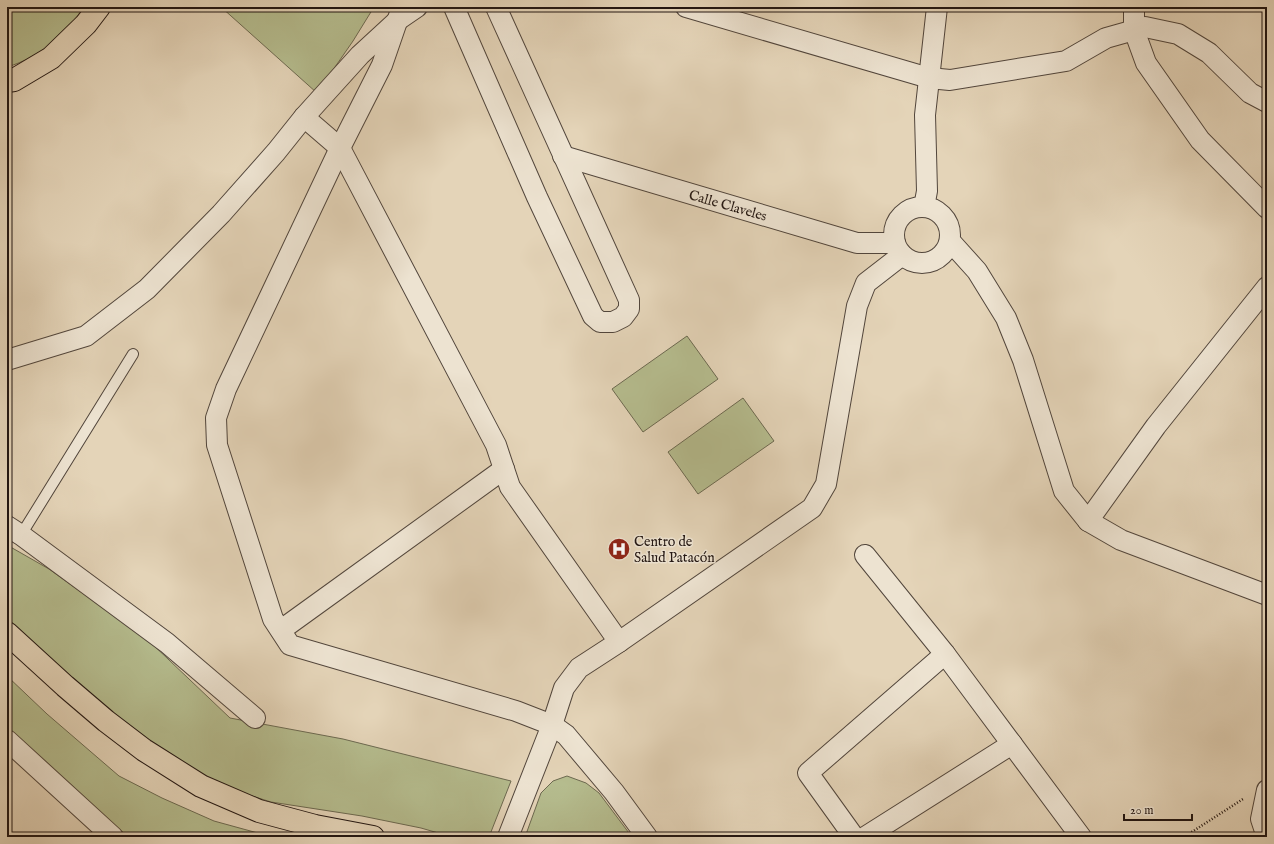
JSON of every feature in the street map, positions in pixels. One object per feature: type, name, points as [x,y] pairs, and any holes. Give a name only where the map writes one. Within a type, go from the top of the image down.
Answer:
[{"type":"main road","points":[[7,81],[14,80],[51,58],[86,24],[99,7]]},
{"type":"main road","points":[[7,633],[106,721],[144,750],[201,786],[259,811],[315,826],[373,837]]},
{"type":"street","points":[[7,360],[86,336],[147,289],[221,214],[276,152],[304,117],[360,55],[400,14],[417,7]]},
{"type":"street","points":[[454,7],[537,197],[593,316],[600,322],[614,322],[623,317],[629,309],[629,300],[496,7]]},
{"type":"street","points":[[686,7],[929,78],[950,80],[1066,60],[1106,38],[1145,27],[1178,34],[1209,53],[1250,93],[1267,102]]},
{"type":"street","points":[[924,207],[927,191],[925,115],[937,7]]},
{"type":"street","points":[[1134,7],[1134,30],[1146,63],[1200,140],[1267,208]]},
{"type":"street","points":[[400,14],[382,65],[340,148],[226,389],[216,418],[217,445],[273,618],[290,645],[516,711],[552,725],[566,735],[614,792],[647,837]]},
{"type":"street","points":[[304,117],[340,148],[496,446],[510,487],[619,642]]},
{"type":"street","name":"Calle Claveles","points":[[563,156],[857,243],[898,249]]},
{"type":"street","points":[[915,207],[934,209],[942,214],[948,222],[950,241],[942,256],[930,262],[918,263],[909,260],[898,249],[894,234],[895,225],[906,211],[915,207]]},
{"type":"street","points":[[950,241],[977,271],[1006,318],[1023,360],[1064,491],[1088,520],[1121,540],[1267,595]]},
{"type":"street","points":[[508,837],[552,725],[564,688],[579,668],[619,642],[812,508],[826,484],[857,306],[866,283],[898,249]]},
{"type":"street","points":[[1088,520],[1156,426],[1267,287]]},
{"type":"street","points":[[281,630],[504,469]]},
{"type":"street","points":[[14,530],[167,643],[255,718]]},
{"type":"street","points":[[865,555],[945,654],[1081,837]]},
{"type":"street","points":[[854,837],[808,773],[945,654]]},
{"type":"street","points":[[7,740],[113,837]]},
{"type":"street","points":[[865,837],[1012,744]]},
{"type":"street","points":[[1267,790],[1261,819],[1267,837]]},
{"type":"lane","points":[[14,530],[133,354]]},
{"type":"path","points":[[1184,837],[1248,796]]},
{"type":"green space","points":[[7,7],[84,7],[60,36],[51,44],[31,57],[7,67]]},
{"type":"green space","points":[[221,7],[374,7],[353,41],[317,93]]},
{"type":"green space","points":[[687,336],[718,379],[643,432],[612,389]]},
{"type":"green space","points":[[743,398],[774,441],[698,494],[668,452]]},
{"type":"green space","points":[[7,545],[49,569],[148,640],[230,718],[343,739],[511,781],[489,837],[452,837],[421,828],[362,816],[271,802],[214,784],[160,757],[7,626]]},
{"type":"green space","points":[[7,676],[47,714],[119,776],[162,798],[214,821],[276,837],[130,837],[88,808],[7,730]]},
{"type":"green space","points":[[567,776],[586,783],[599,793],[632,837],[525,837],[541,793],[553,781]]},
{"type":"place","name":"Centro de Salud Patacón","points":[[619,549]]}]
